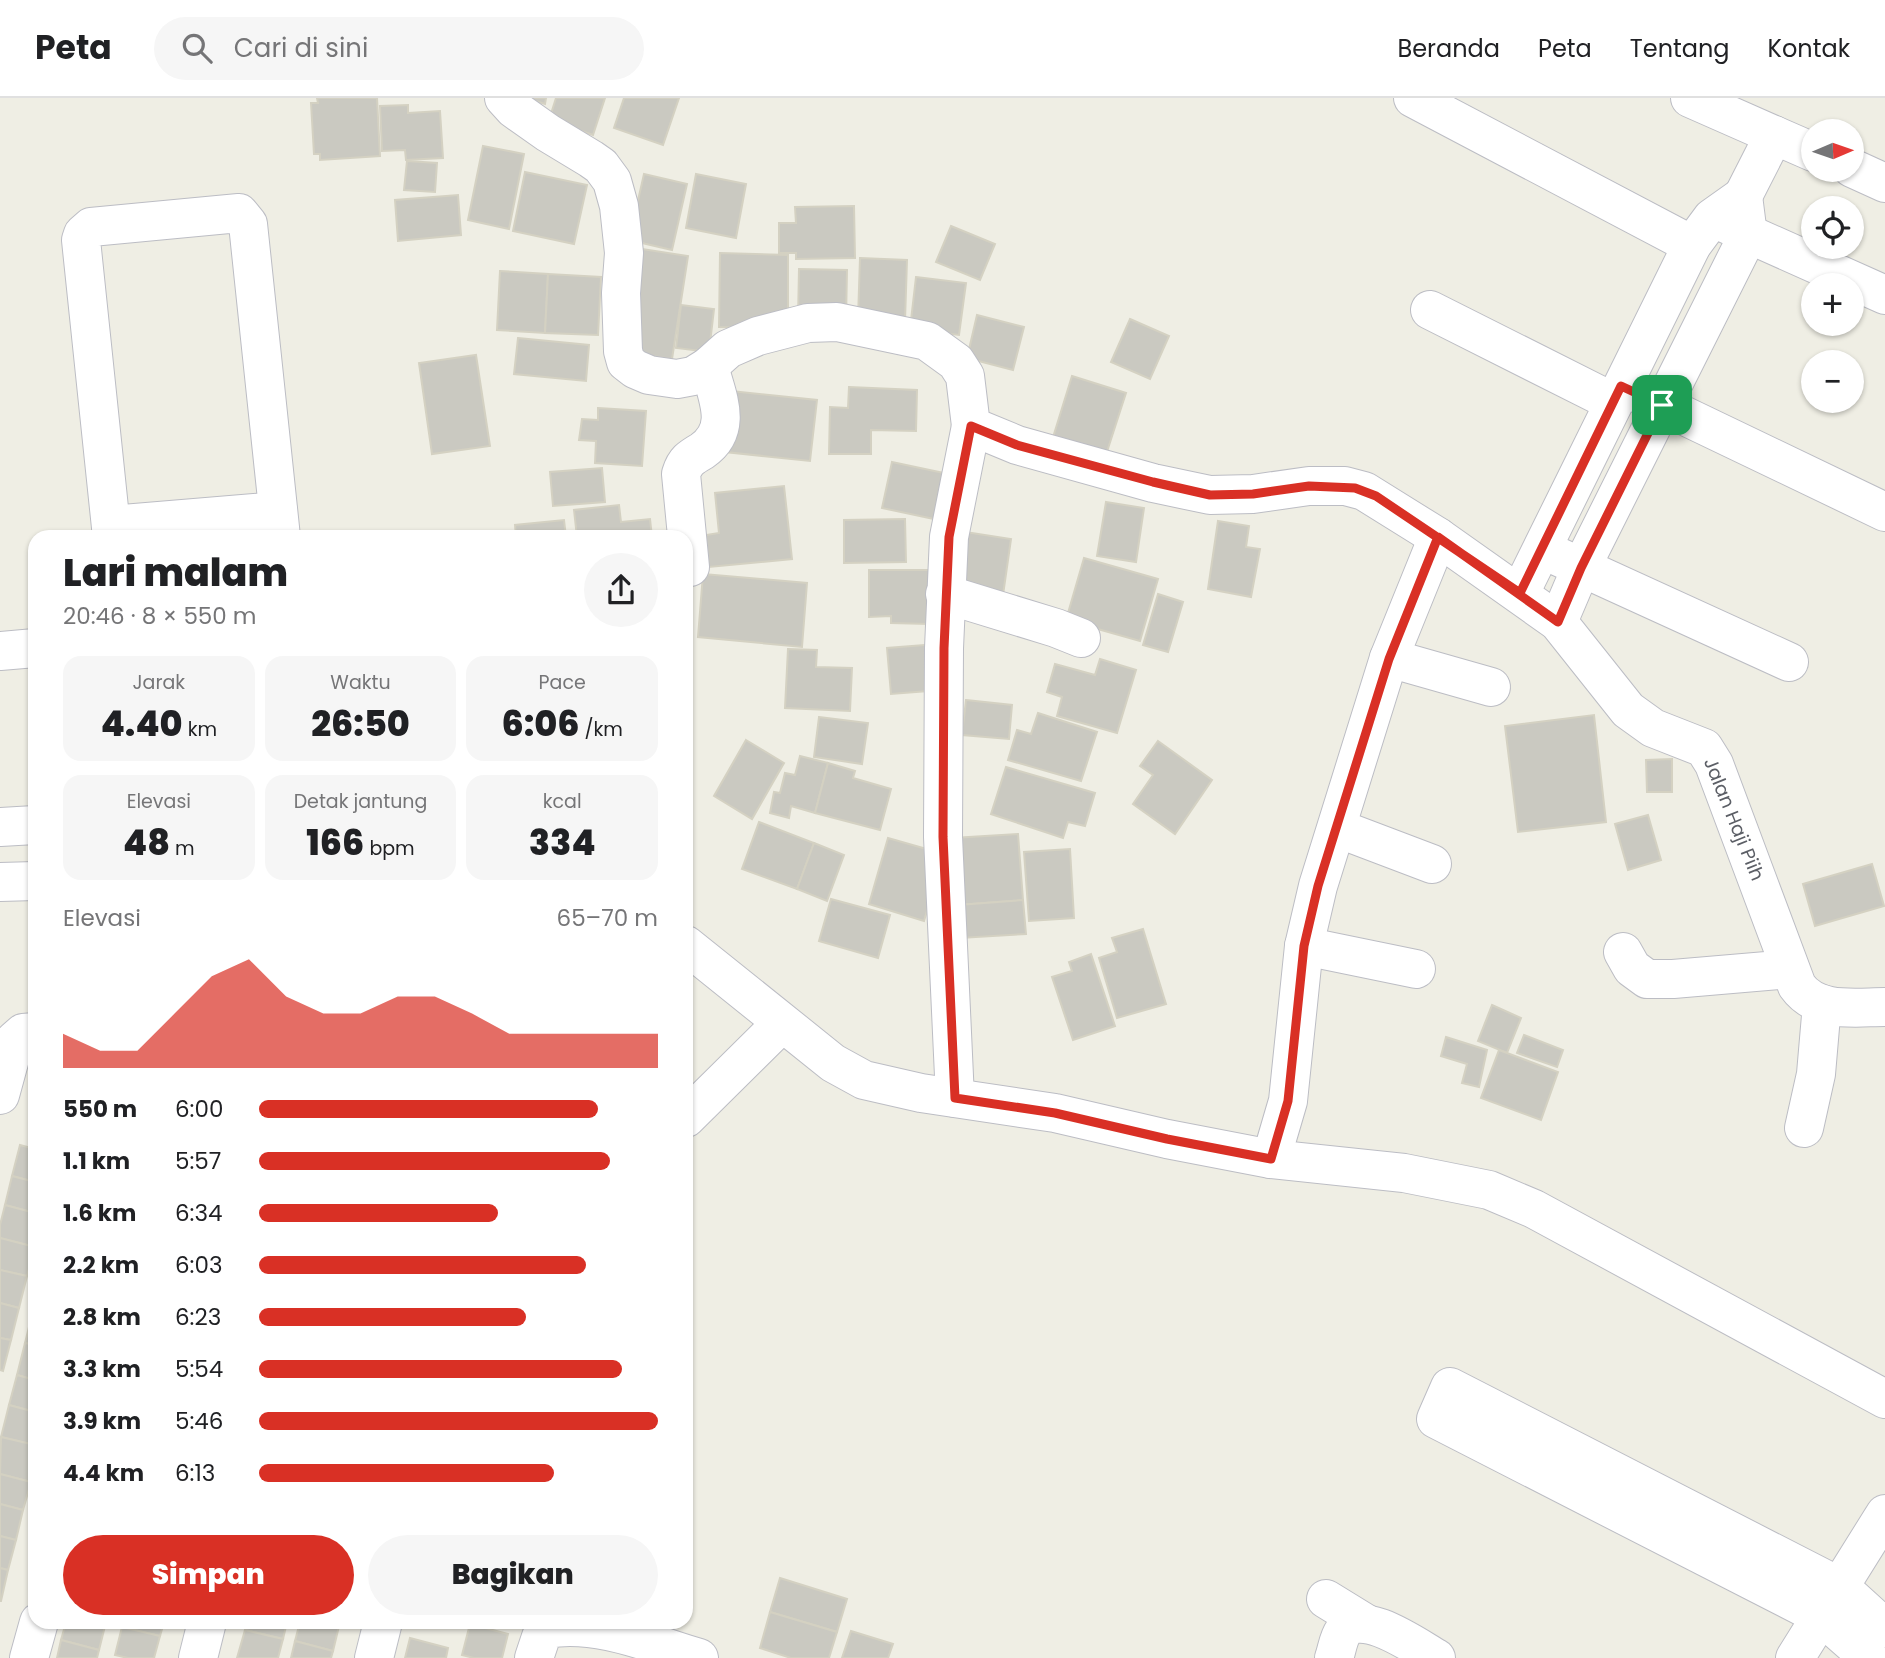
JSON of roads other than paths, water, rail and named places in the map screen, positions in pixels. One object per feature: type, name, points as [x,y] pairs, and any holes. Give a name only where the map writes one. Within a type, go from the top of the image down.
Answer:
[{"type":"street","points":[[504,98],[537,126],[592,159],[612,181],[622,232],[623,351],[626,362],[635,369],[649,375],[677,379],[692,376],[709,366],[727,349],[758,336],[808,323],[837,322],[927,341],[956,362],[965,376],[971,426],[949,537],[946,594],[943,837],[955,1098]]},
{"type":"street","points":[[1413,98],[1702,231],[1748,235],[1885,295]]},
{"type":"street","points":[[1690,98],[1764,119],[1801,144]]},
{"type":"street","points":[[1558,622],[1581,568],[1748,235],[1743,197],[1764,119]]},
{"type":"street","points":[[1864,173],[1885,183]]},
{"type":"street","points":[[1520,593],[1617,394],[1702,231],[1743,197]]},
{"type":"street","points":[[112,530],[81,240],[83,234],[91,227],[239,213],[248,224],[280,524],[136,530]]},
{"type":"street","points":[[1430,310],[1617,394],[1662,405],[1885,512]]},
{"type":"street","points":[[686,530],[681,474],[684,463],[717,437],[722,420],[709,366]]},
{"type":"street","name":"Jalan Haji Piih","points":[[971,426],[1017,445],[1210,495],[1253,494],[1309,486],[1355,488],[1376,496],[1438,537],[1558,622],[1628,710],[1653,728],[1699,744],[1709,753],[1754,867],[1790,969],[1804,995],[1822,1004]]},
{"type":"street","points":[[1271,1159],[1288,1101],[1304,946],[1318,886],[1389,659],[1438,537]]},
{"type":"street","points":[[1542,548],[1789,662]]},
{"type":"street","points":[[946,594],[1081,638]]},
{"type":"street","points":[[0,652],[28,649]]},
{"type":"street","points":[[1389,659],[1490,687]]},
{"type":"street","points":[[0,827],[28,825]]},
{"type":"street","points":[[1337,828],[1432,863]]},
{"type":"street","points":[[0,883],[28,881]]},
{"type":"street","points":[[1304,946],[1416,969]]},
{"type":"street","points":[[693,951],[833,1063],[864,1080],[955,1098],[1055,1113],[1167,1139],[1271,1159],[1404,1173],[1489,1190],[1534,1209],[1885,1399]]},
{"type":"street","points":[[1623,952],[1632,968],[1647,979],[1790,969]]},
{"type":"street","points":[[1804,1128],[1816,1074],[1822,1004],[1833,1007],[1885,1007]]},
{"type":"street","points":[[693,1111],[782,1023]]},
{"type":"street","points":[[0,1096],[25,1036]]},
{"type":"street","points":[[1624,1496],[1885,1628]]},
{"type":"street","points":[[1795,1658],[1885,1514]]},
{"type":"street","points":[[1326,1599],[1365,1623]]},
{"type":"street","points":[[1831,1601],[1869,1658]]},
{"type":"street","points":[[1334,1658],[1343,1632],[1355,1624],[1365,1623],[1379,1626],[1436,1658]]},
{"type":"street","points":[[29,1658],[37,1629]]},
{"type":"street","points":[[198,1658],[205,1629]]},
{"type":"street","points":[[374,1658],[381,1629]]},
{"type":"street","points":[[534,1658],[541,1637],[547,1629]]},
{"type":"street","points":[[586,1629],[620,1634],[699,1658]]}]
